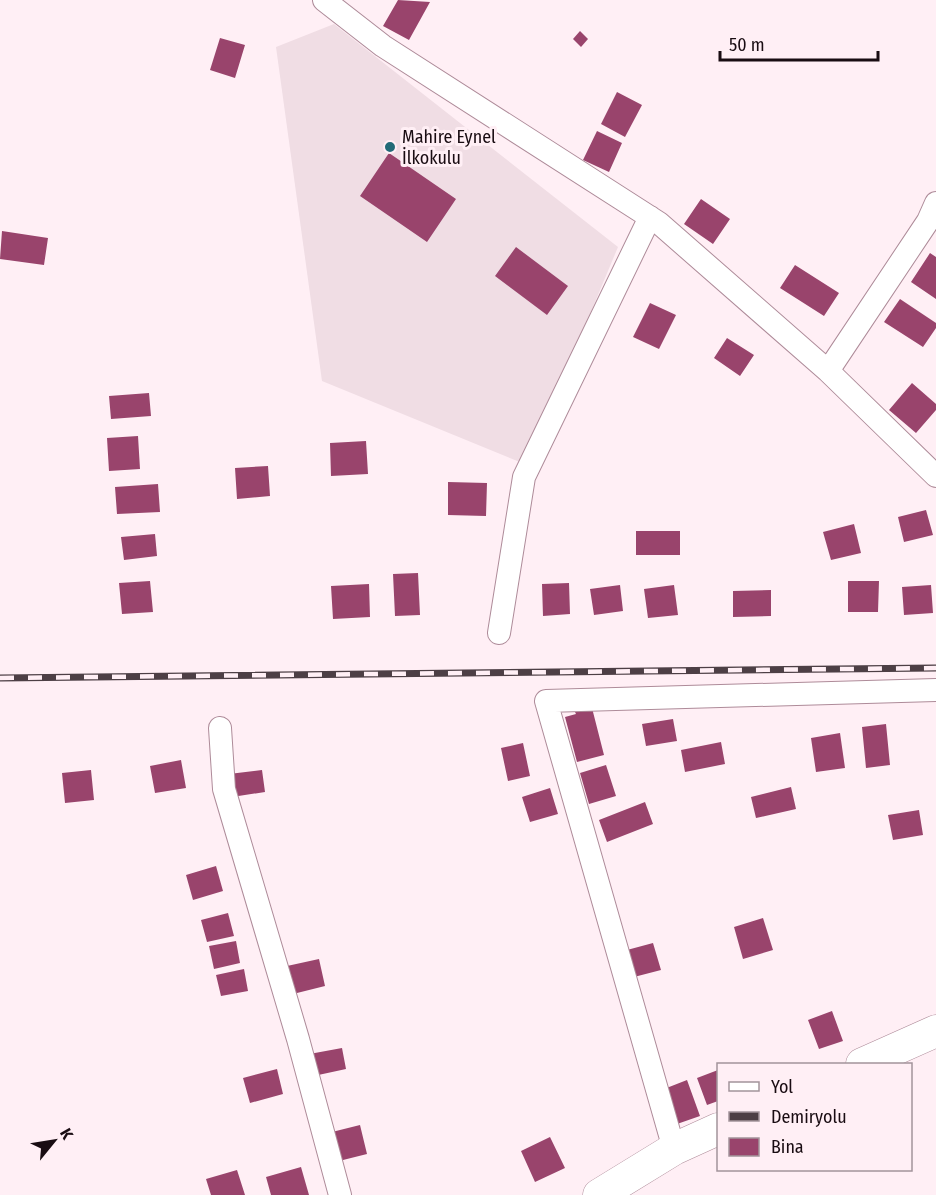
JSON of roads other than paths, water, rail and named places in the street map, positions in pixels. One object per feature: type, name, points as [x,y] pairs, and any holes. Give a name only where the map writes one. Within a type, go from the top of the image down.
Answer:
[{"type":"main road","points":[[866,1063],[936,1031]]},
{"type":"main road","points":[[598,1195],[674,1149],[717,1129]]},
{"type":"street","points":[[324,0],[383,46],[659,223],[828,371],[936,476]]},
{"type":"street","points":[[828,371],[928,221],[936,203]]},
{"type":"street","points":[[499,633],[524,477],[650,217]]},
{"type":"street","points":[[674,1149],[546,701],[936,690]]},
{"type":"street","points":[[220,728],[224,789],[298,1039],[340,1195]]},
{"type":"railway","points":[[0,678],[936,668]]},
{"type":"place","name":"Mahire Eynel İlkokulu","points":[[390,147]]}]
